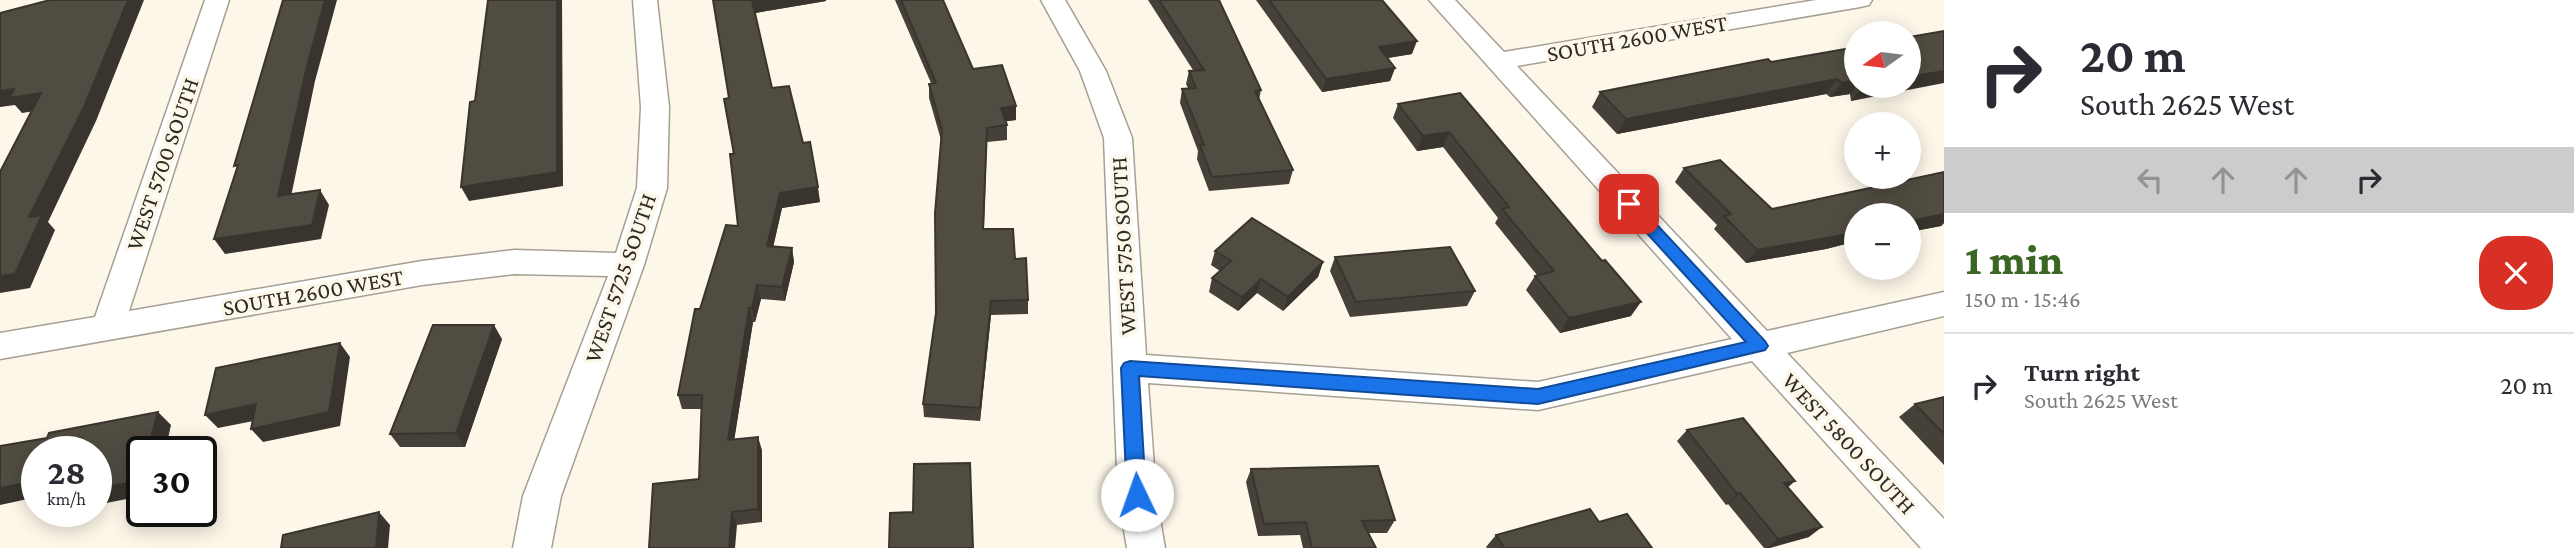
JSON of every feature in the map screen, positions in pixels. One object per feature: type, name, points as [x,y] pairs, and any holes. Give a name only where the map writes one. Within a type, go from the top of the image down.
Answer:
[{"type":"street","name":"WEST 5700 SOUTH","points":[[107,327],[217,0]]},
{"type":"street","name":"WEST 5725 SOUTH","points":[[532,548],[542,496],[628,265],[652,188],[655,107],[645,0]]},
{"type":"street","name":"WEST 5750 SOUTH","points":[[1053,0],[1093,71],[1118,138],[1137,495],[1146,548]]},
{"type":"street","name":"WEST 5800 SOUTH","points":[[1441,0],[1944,546]]},
{"type":"street","name":"SOUTH 2600 WEST","points":[[1498,61],[1860,0]]},
{"type":"street","name":"SOUTH 2600 WEST","points":[[0,346],[422,273],[515,262],[628,265]]},
{"type":"street","points":[[1130,368],[1538,396],[1944,304]]},
{"type":"building","points":[[50,0],[128,0],[84,107],[29,217],[42,215],[15,274],[0,276],[0,172],[41,93],[9,98],[14,89],[0,91],[0,13]]},
{"type":"building","points":[[283,0],[325,0],[307,66],[278,196],[320,190],[312,225],[214,239],[238,165],[234,166]]},
{"type":"building","points":[[488,0],[557,0],[557,172],[461,187],[470,102],[475,101]]},
{"type":"building","points":[[713,0],[752,0],[772,88],[789,86],[803,143],[810,142],[818,187],[780,193],[767,246],[792,248],[782,287],[757,285],[752,308],[749,308],[728,440],[758,437],[758,509],[732,512],[729,548],[649,548],[653,484],[699,479],[702,395],[678,395],[695,309],[700,309],[726,225],[738,226],[730,154],[734,154],[724,99],[729,98]]},
{"type":"building","points":[[901,0],[943,0],[973,69],[1002,65],[1016,106],[1001,108],[1007,125],[987,128],[983,229],[1013,229],[1015,259],[1026,258],[1028,300],[991,301],[980,408],[923,404],[936,313],[935,213],[942,130],[929,84],[936,83]]},
{"type":"building","points":[[1159,0],[1219,0],[1261,90],[1255,91],[1293,170],[1212,177],[1200,145],[1204,145],[1182,89],[1196,88],[1189,71],[1204,70]]},
{"type":"building","points":[[1269,0],[1382,0],[1417,41],[1379,47],[1395,68],[1326,79]]},
{"type":"building","points":[[1944,31],[1944,71],[1922,75],[1922,35]]},
{"type":"building","points":[[1844,49],[1844,83],[1837,79],[1626,119],[1600,92],[1768,59],[1771,62]]},
{"type":"building","points":[[1460,93],[1602,261],[1605,260],[1641,302],[1569,318],[1535,276],[1554,271],[1502,209],[1509,207],[1449,132],[1423,136],[1398,104]]},
{"type":"building","points":[[1720,160],[1772,209],[1865,189],[1921,189],[1921,177],[1944,172],[1944,214],[1921,219],[1921,203],[1844,203],[1844,234],[1757,250],[1724,216],[1731,214],[1684,168]]},
{"type":"building","points":[[1252,218],[1323,262],[1288,297],[1261,279],[1242,297],[1212,278],[1231,261],[1215,251]]},
{"type":"building","points":[[1450,247],[1475,291],[1356,302],[1335,257]]},
{"type":"building","points":[[433,325],[494,325],[456,433],[390,434]]},
{"type":"building","points":[[340,343],[329,412],[251,429],[256,404],[205,415],[216,368]]},
{"type":"building","points":[[1944,397],[1944,434],[1915,404]]},
{"type":"building","points":[[158,412],[151,436],[126,436],[126,483],[112,486],[112,436],[48,436],[49,433]]},
{"type":"building","points":[[1743,418],[1795,481],[1784,483],[1822,527],[1778,539],[1740,493],[1737,494],[1687,430]]},
{"type":"building","points":[[21,442],[21,484],[0,488],[0,446]]},
{"type":"building","points":[[970,463],[973,548],[889,548],[890,513],[913,512],[914,464]]},
{"type":"building","points":[[1378,466],[1395,520],[1362,521],[1376,548],[1312,548],[1306,522],[1264,524],[1251,469]]},
{"type":"building","points":[[1590,509],[1599,522],[1627,514],[1652,548],[1504,548],[1496,535]]},
{"type":"building","points":[[379,512],[376,548],[281,548],[283,535]]},
{"type":"route","points":[[1137,495],[1130,368],[1538,396],[1759,346],[1629,204]]}]
